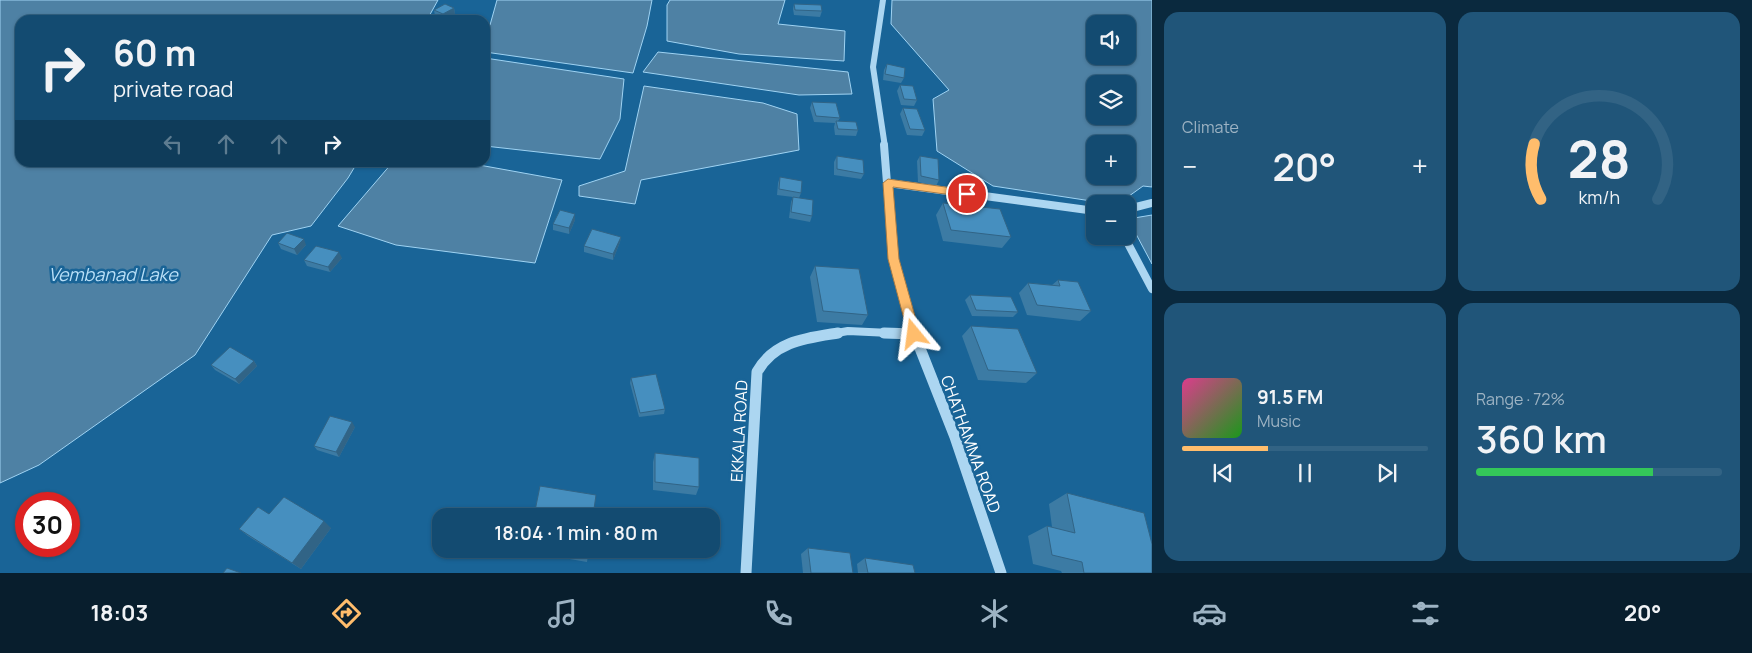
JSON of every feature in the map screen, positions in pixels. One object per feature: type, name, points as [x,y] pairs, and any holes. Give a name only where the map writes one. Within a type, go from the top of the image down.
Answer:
[{"type":"street","name":"CHATHAMMA ROAD","points":[[883,0],[873,67],[888,183],[893,259],[914,334],[955,436],[1001,573]]},
{"type":"street","points":[[888,183],[1086,210]]},
{"type":"street","points":[[1136,207],[1152,203]]},
{"type":"street","points":[[1129,245],[1152,290]]},
{"type":"street","name":"EKKALA ROAD","points":[[746,573],[757,372],[764,359],[795,340],[848,330],[914,334]]},
{"type":"water","name":"Vembanad Lake","points":[[0,0],[438,0],[430,15],[15,15],[15,167],[355,167],[311,226],[272,235],[195,355],[39,465],[0,483]]},
{"type":"water","points":[[497,0],[652,0],[647,26],[633,73],[490,53],[490,25]]},
{"type":"water","points":[[670,0],[785,0],[778,24],[845,31],[844,61],[739,54],[667,41],[667,5]]},
{"type":"water","points":[[892,0],[1152,0],[1152,187],[1143,186],[1130,195],[1086,195],[1086,200],[993,186],[937,151],[933,99],[949,90],[891,24]]},
{"type":"water","points":[[658,52],[848,72],[852,94],[799,95],[643,72]]},
{"type":"water","points":[[490,59],[624,79],[620,119],[600,159],[490,147]]},
{"type":"water","points":[[644,86],[763,103],[797,114],[799,150],[641,180],[635,204],[579,196],[579,186],[625,171]]},
{"type":"water","points":[[389,167],[490,167],[562,180],[535,263],[396,245],[338,226]]},
{"type":"water","points":[[1152,215],[1152,264],[1136,234],[1136,218]]},
{"type":"building","points":[[445,4],[454,8],[443,14],[434,10]]},
{"type":"building","points":[[794,4],[821,5],[822,11],[795,10]]},
{"type":"building","points":[[887,64],[905,68],[904,78],[885,74]]},
{"type":"building","points":[[900,85],[913,86],[917,100],[904,99]]},
{"type":"building","points":[[812,102],[836,103],[840,118],[816,116]]},
{"type":"building","points":[[903,108],[917,109],[925,130],[910,129]]},
{"type":"building","points":[[836,121],[856,122],[858,130],[838,129]]},
{"type":"building","points":[[837,156],[863,160],[864,174],[837,169]]},
{"type":"building","points":[[920,156],[938,159],[939,180],[921,176]]},
{"type":"building","points":[[780,177],[802,181],[801,193],[779,189]]},
{"type":"building","points":[[793,197],[813,200],[812,216],[791,212]]},
{"type":"building","points":[[943,203],[1000,209],[1011,237],[951,230]]},
{"type":"building","points":[[560,210],[575,214],[569,228],[553,224]]},
{"type":"building","points":[[592,229],[621,237],[613,254],[584,246]]},
{"type":"building","points":[[287,233],[304,239],[294,249],[278,243]]},
{"type":"building","points":[[316,246],[339,252],[328,267],[304,260]]},
{"type":"building","points":[[815,266],[859,269],[868,315],[823,311]]},
{"type":"building","points":[[1058,280],[1078,282],[1091,311],[1037,305],[1028,283],[1060,286]]},
{"type":"building","points":[[970,295],[1011,297],[1018,312],[976,310]]},
{"type":"building","points":[[971,326],[1018,329],[1037,373],[988,370]]},
{"type":"building","points":[[230,347],[254,361],[235,379],[211,365]]},
{"type":"building","points":[[656,374],[665,409],[640,413],[631,378]]},
{"type":"building","points":[[330,416],[352,422],[336,452],[314,446]]},
{"type":"building","points":[[655,453],[699,458],[699,487],[655,482]]},
{"type":"building","points":[[540,486],[596,495],[594,508],[536,508]]},
{"type":"building","points":[[1067,493],[1144,513],[1152,544],[1152,573],[1084,573],[1082,562],[1052,555],[1047,526],[1075,533]]},
{"type":"building","points":[[284,497],[324,521],[292,563],[239,529],[258,507],[269,514]]},
{"type":"building","points":[[808,548],[850,553],[853,573],[811,573]]},
{"type":"building","points":[[865,558],[913,565],[915,573],[868,573]]},
{"type":"building","points":[[227,568],[241,573],[223,573]]},
{"type":"route","points":[[914,334],[893,259],[888,183],[967,194]]}]
